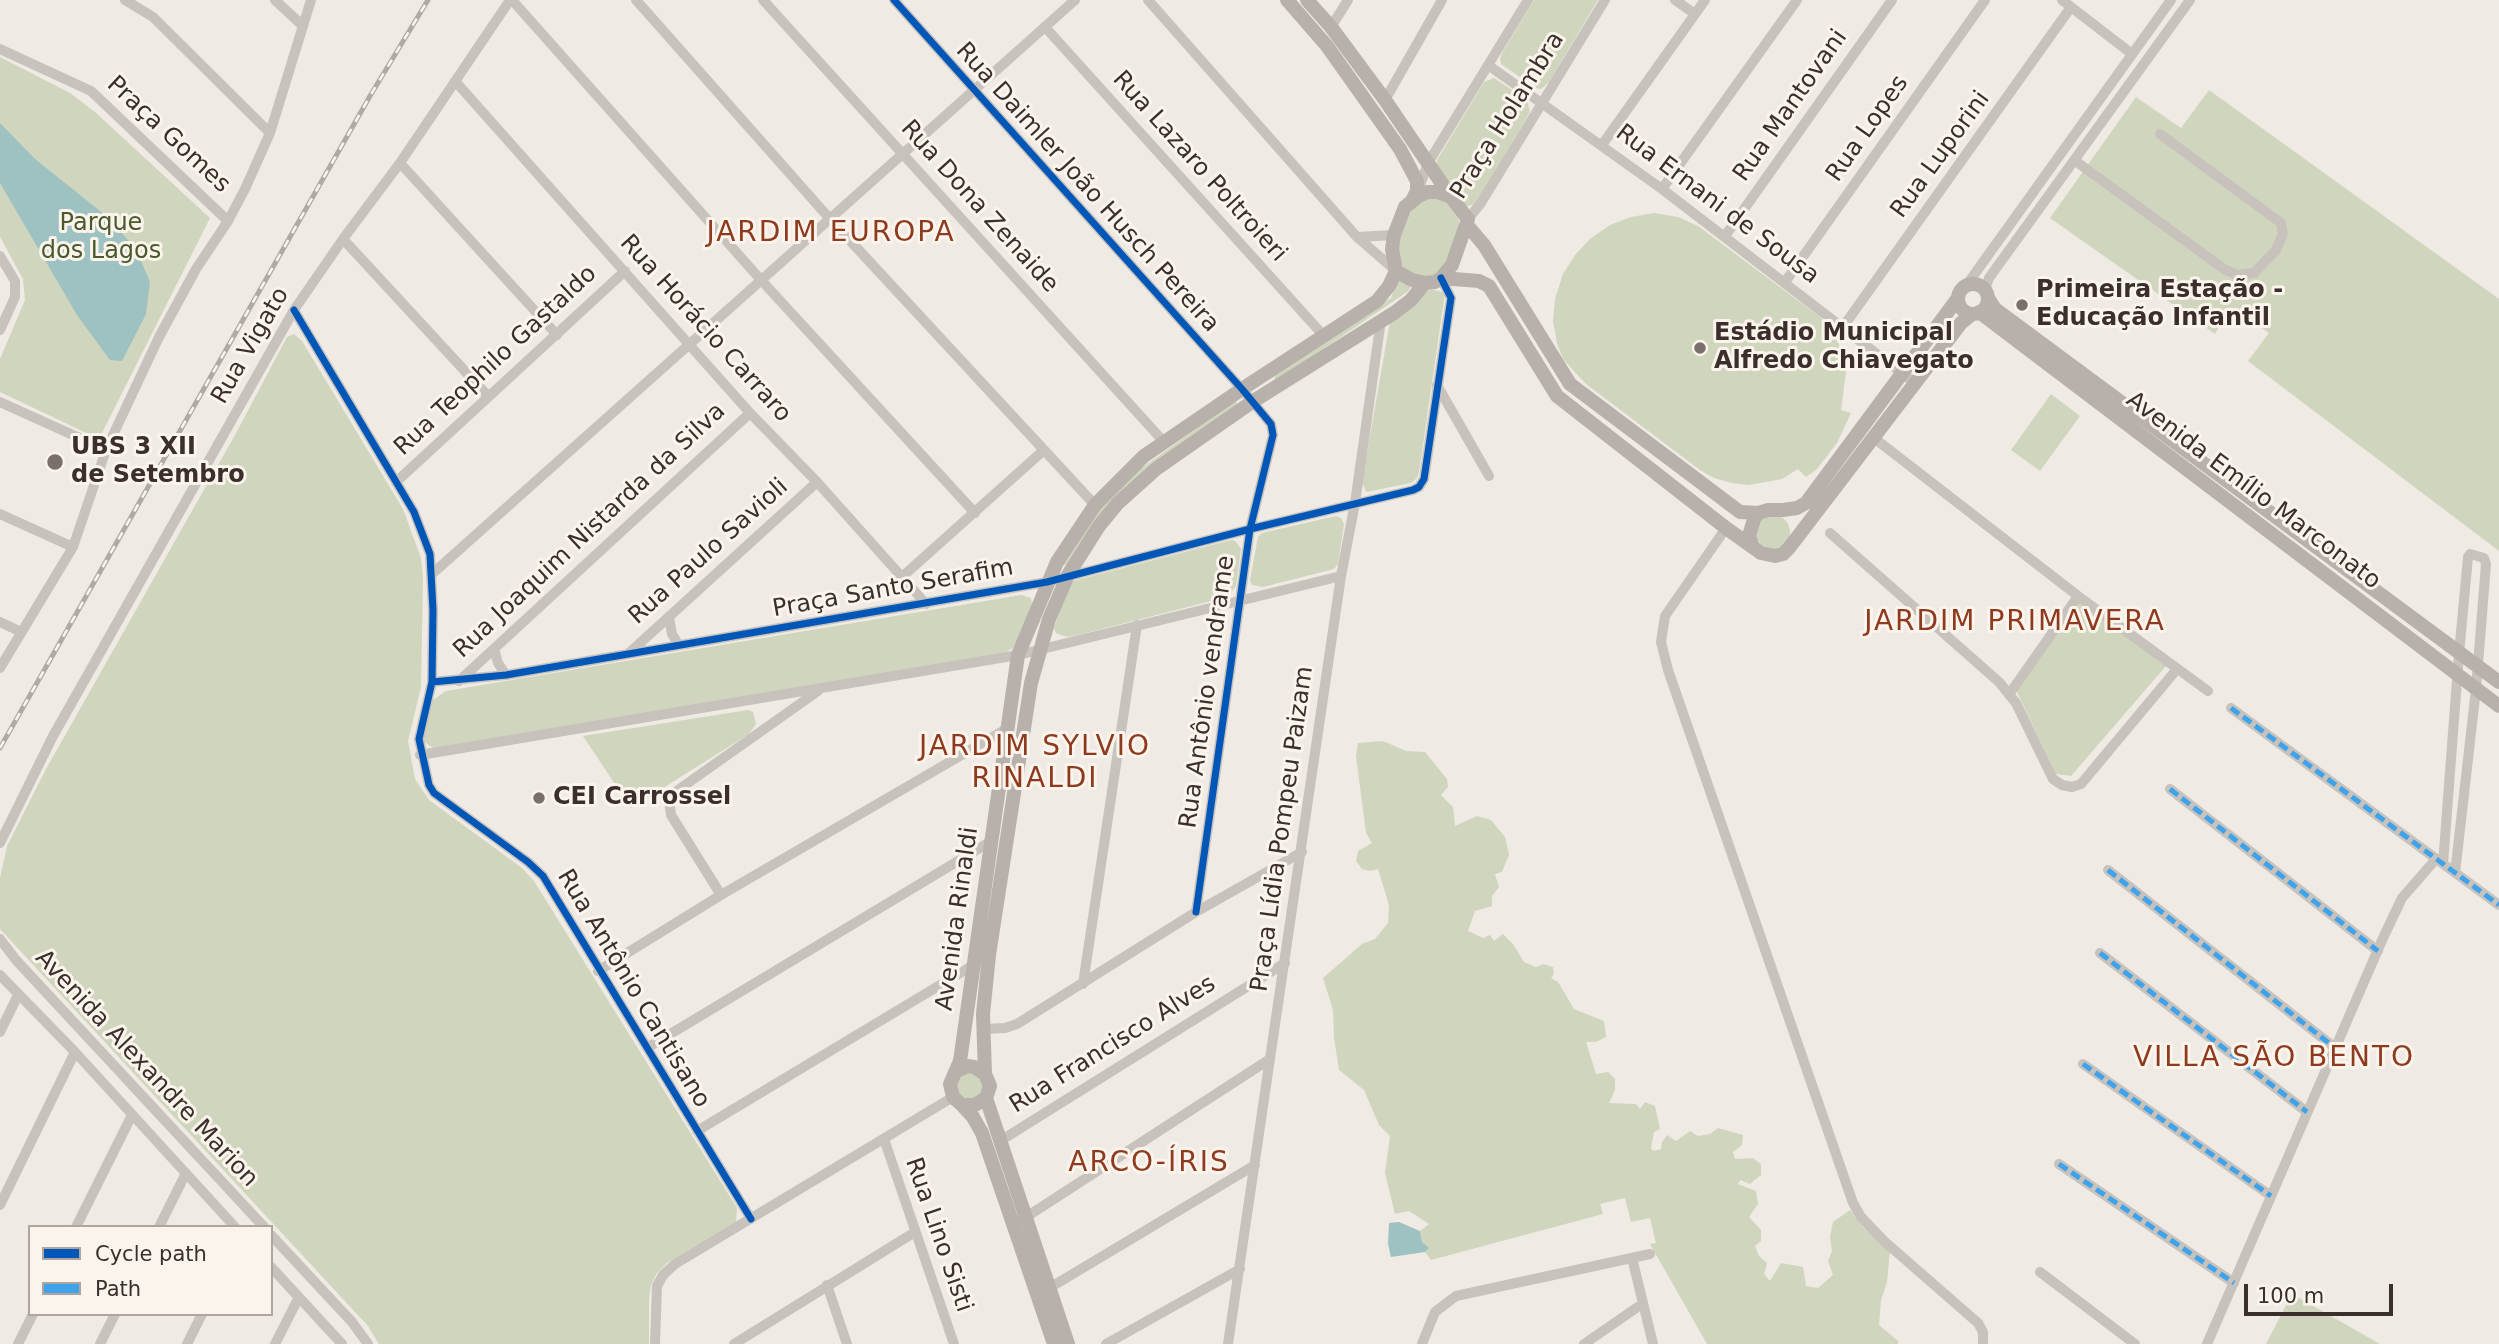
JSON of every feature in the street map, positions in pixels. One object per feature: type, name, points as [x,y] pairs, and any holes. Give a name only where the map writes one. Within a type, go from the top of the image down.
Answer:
[{"type":"main road","points":[[1287,0],[1327,46],[1401,149],[1417,181],[1415,196]]},
{"type":"main road","points":[[1307,0],[1331,27],[1385,100],[1483,245],[1570,384],[1733,509],[1758,513],[1797,508],[1806,503],[1962,292],[1974,284],[1987,294],[1986,306],[1961,323],[1795,541],[1783,554],[1775,556],[1766,555],[1726,528],[1557,396],[1489,286],[1479,281],[1441,278]]},
{"type":"main road","points":[[1425,283],[1412,280],[1395,270],[1392,257],[1394,235],[1405,207],[1415,196],[1438,192],[1451,197]]},
{"type":"main road","points":[[1441,278],[1452,265],[1468,222]]},
{"type":"main road","name":"Avenida Rinaldi","points":[[956,1072],[975,964],[1018,654],[1047,582],[1068,543],[1095,505],[1126,472],[1164,442],[1377,301],[1384,294],[1395,270]]},
{"type":"main road","name":"Avenida Rinaldi","points":[[985,1074],[983,1029],[989,955],[1029,694],[1039,649],[1068,576],[1099,526],[1139,483],[1252,402],[1411,300],[1425,283],[1441,278]]},
{"type":"main road","points":[[1962,292],[1961,307],[1976,313]]},
{"type":"main road","name":"Avenida Emílio Marconato","points":[[1987,294],[1995,309],[2477,677],[2499,706]]},
{"type":"main road","name":"Avenida Emílio Marconato","points":[[1976,313],[2458,665],[2477,677],[2499,682]]},
{"type":"main road","points":[[1783,510],[1795,526],[1795,541]]},
{"type":"main road","points":[[1753,547],[1749,536],[1758,513]]},
{"type":"main road","points":[[1054,1344],[982,1133],[973,1117],[957,1101],[950,1084],[956,1072],[968,1066],[985,1074],[990,1086],[986,1098],[1068,1344]]},
{"type":"main road","points":[[957,1101],[975,1105],[986,1098]]},
{"type":"street","points":[[125,0],[153,17],[270,133]]},
{"type":"street","points":[[275,0],[303,26]]},
{"type":"street","points":[[0,668],[73,547],[106,450],[159,337],[196,269],[228,221],[245,189],[270,133],[311,0]]},
{"type":"street","points":[[511,0],[761,280],[975,513]]},
{"type":"street","name":"Rua Vigato","points":[[0,843],[53,736],[294,310],[400,163],[511,0]]},
{"type":"street","points":[[636,0],[830,219],[1095,505]]},
{"type":"street","name":"Rua Dona Zenaide","points":[[763,0],[1164,442]]},
{"type":"street","name":"Rua Daimler João Husch Pereira","points":[[894,0],[1252,402]]},
{"type":"street","points":[[432,574],[1075,0]]},
{"type":"street","points":[[1148,0],[1357,237],[1395,270]]},
{"type":"street","points":[[1331,27],[1348,0]]},
{"type":"street","points":[[1385,100],[1442,0]]},
{"type":"street","name":"Praça Holambra","points":[[1415,196],[1428,163],[1528,0]]},
{"type":"street","name":"Praça Holambra","points":[[1468,222],[1605,0]]},
{"type":"street","points":[[1675,0],[1695,14]]},
{"type":"street","points":[[1602,145],[1704,0]]},
{"type":"street","points":[[1662,189],[1797,0]]},
{"type":"street","name":"Rua Mantovani","points":[[1725,236],[1892,0]]},
{"type":"street","name":"Rua Lopes","points":[[1785,282],[1985,0]]},
{"type":"street","points":[[1962,292],[2171,0]]},
{"type":"street","points":[[1987,294],[1995,269],[2190,0]]},
{"type":"street","points":[[2067,3],[2132,54]]},
{"type":"street","name":"Rua Luporini","points":[[1843,327],[2067,3]]},
{"type":"street","name":"Rua Lazaro Poltroieri","points":[[1045,27],[1323,335]]},
{"type":"street","name":"Praça Gomes","points":[[0,49],[91,90],[228,221]]},
{"type":"street","name":"Rua Ernani de Sousa","points":[[1488,65],[1662,189],[1916,384]]},
{"type":"street","name":"Rua Horácio Carraro","points":[[455,81],[750,413],[817,482],[926,604]]},
{"type":"street","points":[[2074,160],[2224,269],[2237,275],[2254,273],[2276,250],[2283,234],[2281,223],[2160,134]]},
{"type":"street","points":[[400,163],[557,335]]},
{"type":"street","points":[[1357,237],[1394,235]]},
{"type":"street","points":[[343,239],[488,396]]},
{"type":"street","points":[[0,256],[15,281],[15,297],[0,330]]},
{"type":"street","name":"Rua Teophilo Gastaldo","points":[[396,482],[625,271]]},
{"type":"street","points":[[1441,278],[1451,298],[1437,384],[1489,476]]},
{"type":"street","name":"Rua Antônio Cantisano","points":[[294,310],[414,512],[430,554],[432,682],[420,727],[420,755],[429,785],[434,793],[543,876],[598,971],[751,1219]]},
{"type":"street","name":"Praça Lídia Pompeu Paizam","points":[[1228,1344],[1381,320]]},
{"type":"street","name":"Praça Santo Serafim","points":[[432,682],[506,676],[1047,582],[1250,529],[1413,491],[1422,483],[1437,384]]},
{"type":"street","points":[[0,402],[106,450]]},
{"type":"street","name":"Rua Antônio vendrame","points":[[1196,912],[1250,529],[1273,435],[1271,424],[1252,402]]},
{"type":"street","name":"Rua Joaquim Nistarda da Silva","points":[[458,681],[750,413]]},
{"type":"street","points":[[1874,438],[2078,596],[2208,691]]},
{"type":"street","points":[[903,576],[1044,450]]},
{"type":"street","name":"Rua Paulo Savioli","points":[[628,654],[817,482]]},
{"type":"street","points":[[0,513],[73,547]]},
{"type":"street","points":[[1726,528],[1665,616],[1661,642],[1668,670],[1853,1203],[1861,1217],[1884,1241],[1978,1323],[1983,1332],[1983,1344]]},
{"type":"street","points":[[1830,533],[1987,669],[2010,693],[2053,779],[2071,787],[2081,784],[2177,668]]},
{"type":"street","points":[[2207,1344],[2334,1047],[2402,898],[2440,862],[2470,554],[2486,561],[2477,677],[2455,873]]},
{"type":"street","points":[[420,755],[1018,654],[1341,576]]},
{"type":"street","points":[[2010,693],[2078,596]]},
{"type":"street","points":[[669,617],[671,634],[678,644]]},
{"type":"street","points":[[0,622],[21,632]]},
{"type":"street","points":[[1083,984],[1137,625]]},
{"type":"street","points":[[494,649],[506,676]]},
{"type":"street","points":[[721,895],[671,815],[671,795],[820,689]]},
{"type":"street","points":[[2231,708],[2499,905]]},
{"type":"street","points":[[598,971],[721,895],[1008,728]]},
{"type":"street","points":[[2170,789],[2378,951]]},
{"type":"street","points":[[647,1048],[993,840]]},
{"type":"street","points":[[983,1029],[1005,1028],[1017,1024],[1196,912],[1302,852]]},
{"type":"street","points":[[2108,870],[2334,1047]]},
{"type":"street","name":"Avenida Alexandre Marion","points":[[0,939],[26,971],[262,1225]]},
{"type":"street","points":[[2100,953],[2307,1112]]},
{"type":"street","name":"Rua Francisco Alves","points":[[1000,1141],[1285,963]]},
{"type":"street","points":[[697,1131],[975,964]]},
{"type":"street","name":"Avenida Alexandre Marion","points":[[0,975],[75,1052],[233,1225]]},
{"type":"street","points":[[0,1032],[18,995]]},
{"type":"street","points":[[0,1205],[75,1052]]},
{"type":"street","points":[[1014,1225],[1270,1059]]},
{"type":"street","points":[[2083,1064],[2271,1196]]},
{"type":"street","points":[[655,1344],[657,1286],[663,1275],[675,1264],[884,1139],[957,1101]]},
{"type":"street","points":[[77,1225],[132,1115]]},
{"type":"street","name":"Rua Lino Sisti","points":[[884,1139],[954,1344]]},
{"type":"street","points":[[2059,1164],[2234,1283]]},
{"type":"street","points":[[1051,1287],[1255,1165]]},
{"type":"street","points":[[160,1225],[186,1173]]},
{"type":"street","points":[[734,1344],[748,1340],[827,1285],[915,1232]]},
{"type":"street","points":[[273,1237],[352,1322],[368,1344]]},
{"type":"street","points":[[1422,1344],[1435,1312],[1456,1296],[1650,1254]]},
{"type":"street","points":[[1632,1258],[1653,1344]]},
{"type":"street","points":[[273,1269],[342,1344]]},
{"type":"street","points":[[1106,1344],[1240,1269]]},
{"type":"street","points":[[2040,1272],[2135,1344]]},
{"type":"street","points":[[827,1285],[847,1344]]},
{"type":"street","points":[[275,1344],[299,1297]]},
{"type":"street","points":[[1584,1344],[1642,1304]]},
{"type":"street","points":[[18,1344],[32,1316]]},
{"type":"street","points":[[100,1344],[114,1316]]},
{"type":"street","points":[[187,1344],[201,1316]]},
{"type":"green space","points":[[1534,0],[1598,0],[1549,82],[1541,89],[1501,64],[1500,59]]},
{"type":"green space","name":"Parque dos Lagos","points":[[0,57],[70,93],[95,112],[210,218],[99,439],[0,392],[0,359],[25,300],[23,279],[0,237]]},
{"type":"green space","points":[[1494,78],[1527,100],[1530,112],[1476,204],[1467,206],[1462,204],[1437,165],[1437,160],[1484,82]]},
{"type":"green space","points":[[2209,90],[2499,299],[2499,551],[2248,361],[2269,333],[2230,307],[2215,334],[2050,218],[2136,97],[2181,128]]},
{"type":"green space","points":[[1423,197],[1443,199],[1457,212],[1458,235],[1444,266],[1436,275],[1416,278],[1401,266],[1397,244],[1414,205]]},
{"type":"green space","name":"Estádio Municipal Alfredo Chiavegato","points":[[1654,213],[1678,217],[1698,226],[1820,317],[1835,335],[1843,354],[1846,372],[1841,410],[1851,413],[1837,443],[1817,469],[1806,477],[1798,469],[1782,479],[1749,485],[1714,478],[1586,384],[1563,359],[1553,321],[1555,299],[1563,274],[1575,255],[1590,239],[1610,225],[1631,217]]},
{"type":"green space","points":[[1398,278],[1411,287],[1407,292],[1279,379],[1275,379],[1274,376],[1391,298]]},
{"type":"green space","points":[[1431,289],[1445,293],[1419,472],[1411,483],[1366,492],[1362,482],[1390,321]]},
{"type":"green space","points":[[294,334],[302,341],[403,509],[421,558],[421,687],[408,741],[415,779],[429,800],[522,868],[534,881],[737,1208],[736,1222],[667,1263],[657,1273],[651,1285],[649,1299],[649,1344],[379,1344],[368,1326],[0,929],[0,878],[7,846],[46,769],[235,435],[287,337]]},
{"type":"green space","points":[[2051,394],[2080,416],[2040,471],[2011,450]]},
{"type":"green space","points":[[1235,401],[1238,404],[1164,456],[1068,564],[1063,566],[1101,508],[1135,473]]},
{"type":"green space","points":[[1773,515],[1785,520],[1790,532],[1785,544],[1773,549],[1761,544],[1756,532],[1761,520]]},
{"type":"green space","points":[[1336,516],[1341,518],[1344,524],[1338,564],[1334,569],[1263,587],[1252,585],[1250,580],[1258,537],[1262,533]]},
{"type":"green space","points":[[1231,540],[1241,549],[1236,586],[1227,597],[1074,636],[1067,637],[1056,633],[1054,628],[1068,586],[1073,581]]},
{"type":"green space","points":[[1021,595],[1031,598],[1032,604],[1016,646],[1006,652],[433,748],[423,741],[422,735],[433,700],[446,691]]},
{"type":"green space","points":[[2079,601],[2166,666],[2071,776],[2056,774],[2016,690]]},
{"type":"green space","points":[[748,710],[753,712],[756,724],[749,734],[631,808],[583,736]]},
{"type":"green space","points":[[1383,741],[1406,751],[1425,752],[1447,779],[1448,787],[1441,795],[1453,807],[1455,826],[1477,816],[1491,820],[1505,837],[1509,855],[1502,872],[1495,874],[1499,887],[1492,896],[1492,906],[1475,911],[1468,931],[1483,938],[1490,935],[1494,941],[1503,934],[1524,962],[1536,967],[1543,964],[1553,967],[1554,974],[1551,978],[1558,982],[1574,1009],[1604,1021],[1606,1037],[1596,1042],[1586,1042],[1596,1074],[1608,1072],[1615,1079],[1615,1090],[1609,1103],[1636,1104],[1640,1109],[1645,1102],[1655,1106],[1660,1129],[1654,1132],[1651,1148],[1653,1151],[1661,1149],[1667,1135],[1676,1141],[1690,1131],[1698,1136],[1710,1134],[1718,1128],[1743,1135],[1742,1145],[1733,1152],[1735,1159],[1753,1158],[1761,1164],[1761,1175],[1750,1184],[1740,1180],[1738,1184],[1756,1191],[1758,1204],[1749,1217],[1761,1230],[1761,1241],[1755,1246],[1759,1256],[1767,1263],[1764,1274],[1770,1281],[1781,1263],[1803,1267],[1806,1286],[1818,1288],[1833,1275],[1828,1261],[1832,1251],[1830,1237],[1833,1222],[1850,1210],[1863,1227],[1890,1250],[1879,1325],[1898,1341],[1898,1344],[1707,1344],[1650,1244],[1656,1243],[1650,1218],[1631,1222],[1625,1198],[1600,1204],[1603,1214],[1431,1260],[1425,1252],[1428,1248],[1422,1242],[1420,1231],[1429,1224],[1409,1211],[1395,1214],[1385,1173],[1390,1136],[1379,1125],[1364,1090],[1339,1070],[1333,1010],[1323,978],[1362,944],[1375,939],[1388,923],[1389,905],[1378,869],[1362,869],[1356,861],[1358,851],[1372,843],[1366,833],[1356,756],[1358,743]]},
{"type":"green space","points":[[970,1073],[979,1077],[983,1086],[979,1095],[970,1099],[961,1095],[957,1086],[961,1077]]},
{"type":"green space","points":[[2292,1294],[2380,1344],[2266,1344]]},
{"type":"water","points":[[0,123],[35,159],[105,215],[136,249],[150,282],[146,314],[122,361],[110,360],[77,315],[0,183]]},
{"type":"water","points":[[1399,1222],[1420,1231],[1422,1242],[1429,1248],[1425,1252],[1391,1257],[1388,1244],[1389,1223]]},
{"type":"railway","points":[[0,748],[370,96],[428,0]]},
{"type":"marked path","points":[[2231,708],[2499,905]]},
{"type":"marked path","points":[[2170,789],[2378,951]]},
{"type":"marked path","points":[[2108,870],[2334,1047]]},
{"type":"marked path","points":[[2100,953],[2307,1112]]},
{"type":"marked path","points":[[2083,1064],[2271,1196]]},
{"type":"marked path","points":[[2059,1164],[2234,1283]]},
{"type":"cycle path","points":[[894,0],[1271,424],[1273,435],[1250,529],[1196,912]]},
{"type":"cycle path","points":[[432,682],[506,675],[1047,582],[1413,490],[1419,487],[1424,479],[1451,298],[1441,278]]},
{"type":"cycle path","points":[[294,310],[414,512],[430,554],[433,610],[432,682],[419,739],[429,785],[434,793],[543,876],[751,1219]]},
{"type":"place","name":"Primeira Estação - Educação Infantil","points":[[2022,305]]},
{"type":"place","name":"Estádio Municipal Alfredo Chiavegato","points":[[1700,348]]},
{"type":"place","name":"UBS 3 XII de Setembro","points":[[55,462]]},
{"type":"place","name":"CEI Carrossel","points":[[539,798]]},
{"type":"district","name":"JARDIM EUROPA","points":[[831,234]]},
{"type":"district","name":"JARDIM PRIMAVERA","points":[[2015,623]]},
{"type":"district","name":"JARDIM SYLVIO RINALDI","points":[[1035,764]]},
{"type":"district","name":"VILLA SÃO BENTO","points":[[2274,1059]]},
{"type":"district","name":"ARCO-ÍRIS","points":[[1149,1164]]}]
